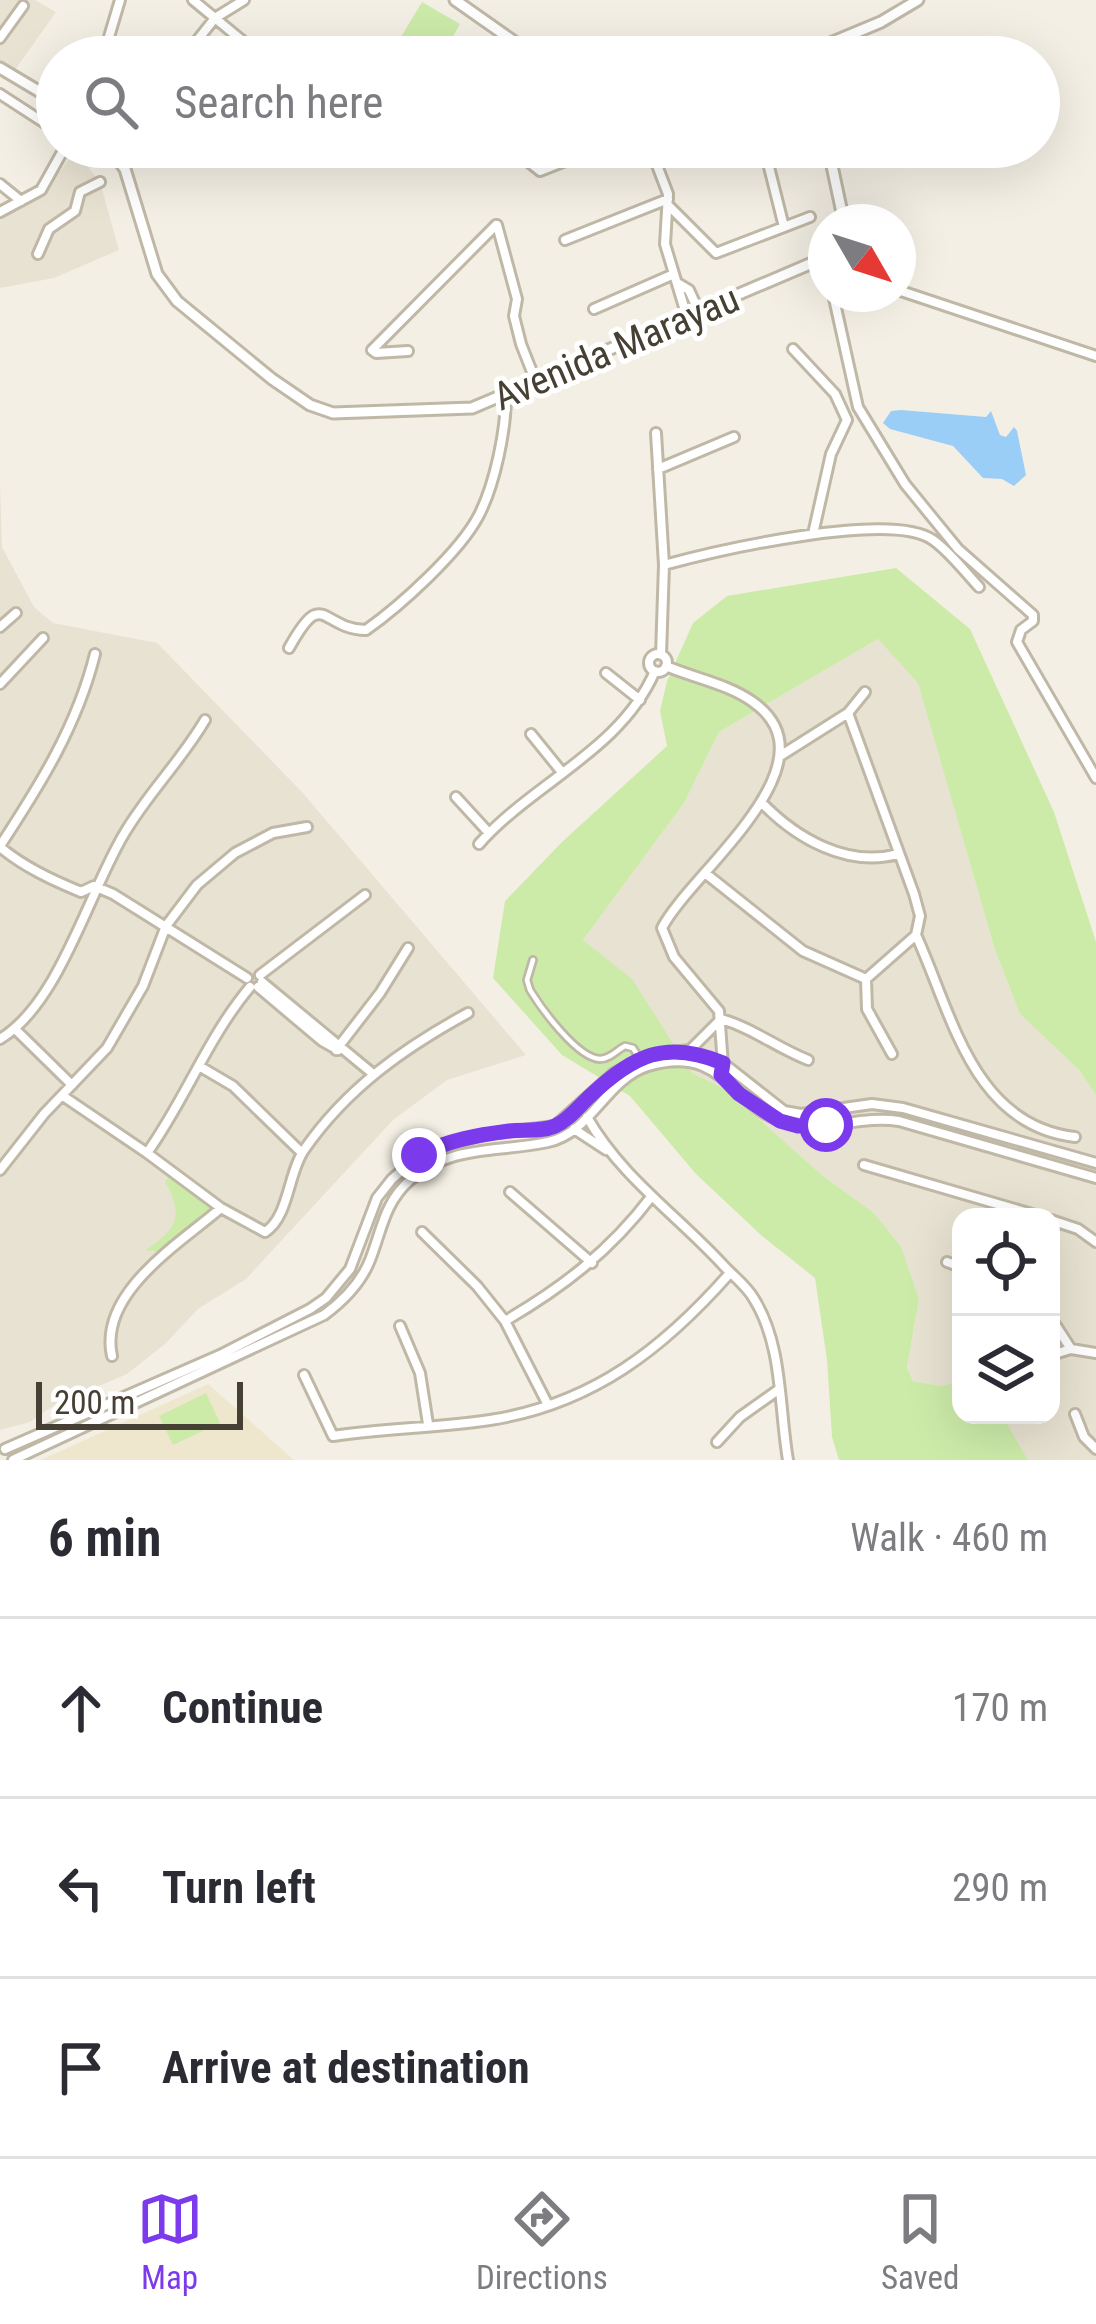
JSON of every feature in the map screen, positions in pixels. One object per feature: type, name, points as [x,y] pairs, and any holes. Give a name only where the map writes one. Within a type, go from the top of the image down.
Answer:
[{"type":"street","points":[[110,36],[120,0]]},
{"type":"street","points":[[193,0],[237,36]]},
{"type":"street","points":[[201,36],[215,18],[244,0]]},
{"type":"street","points":[[455,0],[506,36]]},
{"type":"street","points":[[851,36],[919,0]]},
{"type":"street","points":[[0,38],[4,23],[22,6]]},
{"type":"street","points":[[0,68],[36,89]]},
{"type":"street","points":[[0,94],[36,117]]},
{"type":"street","points":[[0,212],[41,190],[53,168]]},
{"type":"street","name":"Avenida Marayau","points":[[123,168],[157,274],[177,301],[222,341],[310,405],[344,413],[472,408],[808,268]]},
{"type":"street","points":[[657,168],[668,202],[665,244],[687,317]]},
{"type":"street","points":[[769,168],[784,227]]},
{"type":"street","points":[[832,168],[840,204]]},
{"type":"street","points":[[38,254],[49,229],[75,211],[80,192],[100,182]]},
{"type":"street","points":[[0,184],[21,200]]},
{"type":"street","points":[[668,202],[716,253],[808,218]]},
{"type":"street","points":[[565,240],[668,202]]},
{"type":"street","points":[[408,351],[372,350],[496,224],[517,299],[514,316],[520,344],[536,383]]},
{"type":"street","points":[[594,309],[676,279]]},
{"type":"street","points":[[676,279],[689,290],[699,312]]},
{"type":"street","points":[[916,296],[1096,356]]},
{"type":"street","points":[[837,312],[858,406],[930,518],[1033,615],[1033,621],[1017,635],[1019,648],[1096,778]]},
{"type":"street","points":[[793,349],[835,394],[847,420],[831,454],[813,534]]},
{"type":"street","points":[[289,648],[304,621],[315,614],[352,630],[366,630],[429,575],[479,516],[505,430],[506,396]]},
{"type":"street","points":[[656,433],[664,565],[661,655],[666,666],[755,704],[774,729],[780,756],[762,803],[662,928],[674,957],[719,1011],[721,1075]]},
{"type":"street","points":[[658,470],[734,437]]},
{"type":"street","points":[[664,565],[772,539],[917,533],[932,539],[979,587]]},
{"type":"street","points":[[0,627],[16,613]]},
{"type":"street","points":[[0,684],[43,638]]},
{"type":"street","points":[[94,886],[81,892],[0,847],[70,729],[95,655]]},
{"type":"street","points":[[655,671],[650,660],[661,655]]},
{"type":"street","points":[[479,844],[561,771],[617,730],[655,671],[666,666]]},
{"type":"street","points":[[606,674],[640,700]]},
{"type":"street","points":[[780,756],[848,712],[865,692]]},
{"type":"street","points":[[848,712],[920,916],[916,935],[962,1052],[982,1082],[1037,1127],[1075,1137]]},
{"type":"street","points":[[0,1039],[16,1030],[53,981],[94,886],[150,794],[185,754],[205,720]]},
{"type":"street","points":[[531,734],[561,771]]},
{"type":"street","points":[[457,797],[489,833]]},
{"type":"street","points":[[762,803],[782,824],[826,849],[866,857],[898,854]]},
{"type":"street","points":[[0,1170],[107,1048],[158,953],[166,926],[197,885],[235,853],[273,833],[307,826]]},
{"type":"street","points":[[705,873],[803,951],[866,979]]},
{"type":"street","points":[[94,886],[255,982],[372,1072]]},
{"type":"street","points":[[147,1154],[255,982],[365,895]]},
{"type":"street","points":[[866,979],[916,935]]},
{"type":"street","points":[[340,1049],[408,948]]},
{"type":"street","points":[[533,960],[526,980],[530,990],[572,1042],[595,1059],[626,1046],[640,1059]]},
{"type":"street","points":[[866,979],[867,1010],[892,1054]]},
{"type":"street","points":[[63,1096],[221,1208],[256,1230],[271,1229],[302,1153],[372,1072],[468,1013]]},
{"type":"street","points":[[680,1061],[721,1018]]},
{"type":"street","points":[[721,1018],[808,1060]]},
{"type":"street","points":[[16,1030],[72,1085]]},
{"type":"street","points":[[1096,1163],[903,1108],[872,1104],[801,1114],[784,1111],[723,1063],[689,1050],[640,1059],[614,1073],[564,1121],[548,1129],[487,1135],[435,1147],[404,1166],[377,1198],[350,1269],[326,1298],[220,1355],[3,1449],[12,1460],[302,1326],[341,1302],[354,1286],[371,1258],[380,1222],[408,1182],[445,1157],[549,1142],[574,1129],[631,1074],[650,1066],[680,1061],[721,1075],[767,1115],[790,1124],[886,1119],[1096,1178]]},
{"type":"street","points":[[199,1066],[233,1086],[302,1153]]},
{"type":"street","points":[[587,1117],[607,1151]]},
{"type":"street","points":[[574,1129],[607,1151],[753,1295],[763,1316],[779,1389],[788,1460]]},
{"type":"street","points":[[979,1144],[982,1131]]},
{"type":"street","points":[[505,1147],[506,1132]]},
{"type":"street","points":[[487,1135],[490,1148]]},
{"type":"street","points":[[865,1165],[1011,1208]]},
{"type":"street","points":[[510,1192],[592,1263]]},
{"type":"street","points":[[505,1321],[592,1263],[622,1235],[651,1197]]},
{"type":"street","points":[[112,1356],[112,1323],[128,1294],[221,1208]]},
{"type":"street","points":[[1060,1223],[1096,1242]]},
{"type":"street","points":[[422,1232],[505,1321],[548,1405]]},
{"type":"street","points":[[947,1262],[952,1264]]},
{"type":"street","points":[[304,1375],[333,1436],[488,1420],[591,1388],[655,1350],[730,1273]]},
{"type":"street","points":[[298,1315],[302,1326]]},
{"type":"street","points":[[400,1326],[420,1373],[428,1424]]},
{"type":"street","points":[[1060,1332],[1071,1348]]},
{"type":"street","points":[[1060,1352],[1071,1348],[1096,1353]]},
{"type":"street","points":[[717,1442],[740,1417],[779,1389]]},
{"type":"street","points":[[1076,1414],[1084,1437],[1096,1449]]},
{"type":"shaded area","points":[[0,0],[35,0],[56,12],[15,70],[0,61]]},
{"type":"shaded area","points":[[62,168],[89,168],[100,182],[119,250],[54,278],[0,288],[0,217],[43,194]]},
{"type":"shaded area","points":[[0,483],[2,547],[34,607],[53,623],[157,643],[302,792],[526,1055],[447,1080],[393,1120],[246,1279],[198,1309],[127,1374],[53,1406],[30,1422],[0,1430]]},
{"type":"shaded area","points":[[878,639],[918,682],[995,950],[1020,1014],[1079,1070],[1096,1095],[1096,1460],[1028,1460],[1007,1424],[1060,1424],[1060,1208],[952,1208],[952,1383],[913,1381],[907,1368],[919,1299],[874,1213],[823,1176],[725,1089],[692,1073],[664,1031],[583,940],[684,803],[719,732]]},
{"type":"shaded area","points":[[208,1384],[294,1460],[41,1460]]},
{"type":"green space","points":[[422,2],[460,24],[453,36],[402,36]]},
{"type":"green space","points":[[896,568],[970,629],[1054,812],[1096,942],[1096,1095],[1079,1070],[1020,1014],[995,950],[918,683],[878,639],[719,732],[684,803],[583,940],[632,979],[692,1073],[725,1089],[823,1176],[874,1213],[901,1247],[919,1299],[907,1368],[913,1381],[952,1383],[952,1424],[1007,1424],[1028,1460],[839,1460],[832,1437],[815,1278],[696,1174],[630,1096],[562,1055],[493,978],[505,901],[667,746],[660,711],[667,681],[693,623],[727,596]]},
{"type":"green space","points":[[169,1177],[214,1208],[164,1252],[145,1250],[174,1221],[175,1204],[165,1182]]},
{"type":"green space","points":[[206,1393],[220,1423],[173,1445],[159,1416]]},
{"type":"water","points":[[891,411],[986,417],[991,411],[1000,435],[1006,437],[1014,427],[1017,431],[1026,475],[1014,486],[1002,479],[983,478],[953,446],[883,423]]},
{"type":"route","points":[[419,1155],[481,1135],[548,1129],[564,1121],[631,1063],[650,1055],[689,1050],[723,1063],[721,1075],[767,1115],[798,1126],[826,1125]]}]
